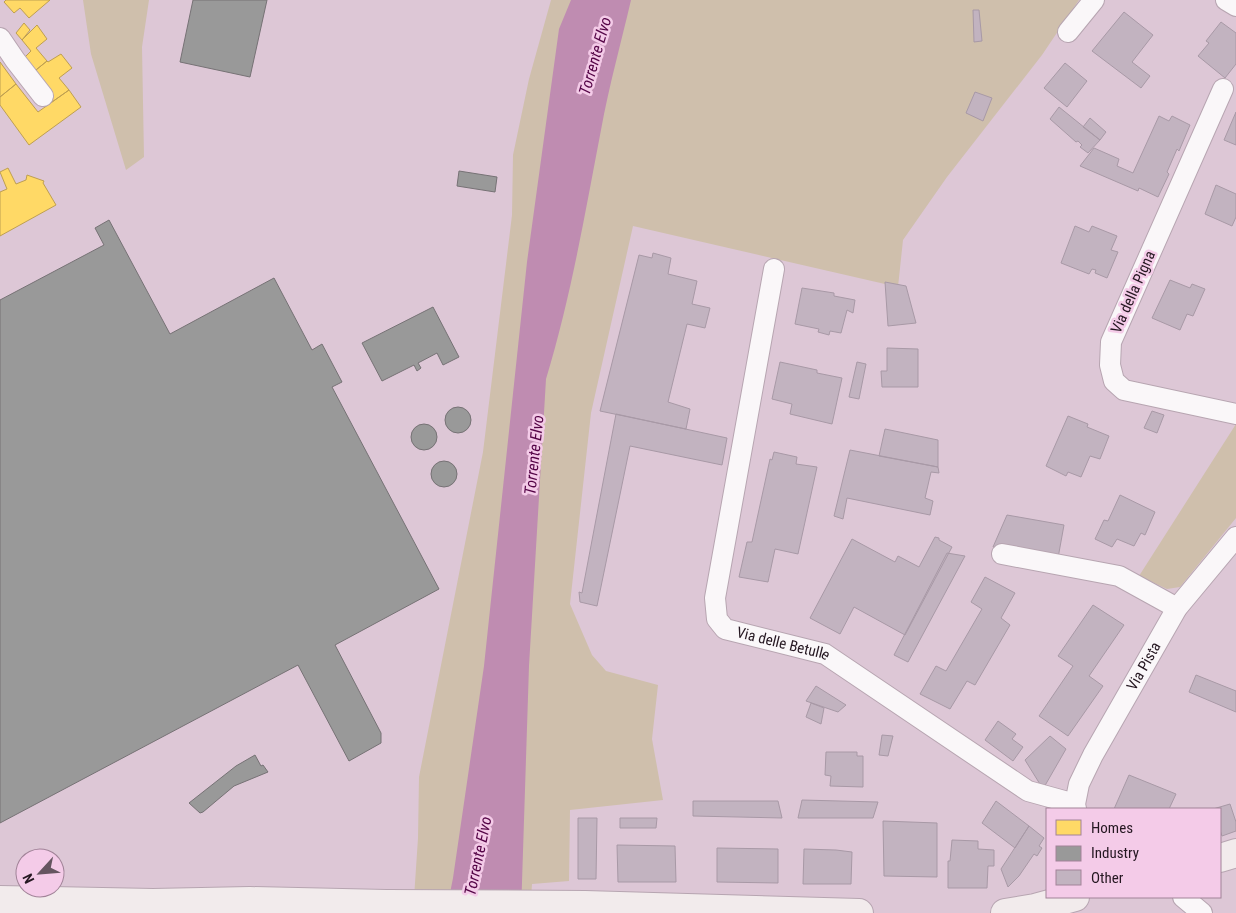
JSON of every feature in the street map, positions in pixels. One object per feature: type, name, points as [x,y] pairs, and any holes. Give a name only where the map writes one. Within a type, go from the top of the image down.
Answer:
[{"type":"main road","points":[[1221,858],[1236,853]]},
{"type":"main road","points":[[1005,913],[1035,908],[1071,898]]},
{"type":"main road","points":[[0,900],[154,903],[218,901],[585,905],[646,909],[859,913]]},
{"type":"street","points":[[1068,32],[1094,0]]},
{"type":"street","points":[[1226,0],[1236,6]]},
{"type":"street","points":[[2,44],[43,96]]},
{"type":"street","name":"Via della Pigna","points":[[1223,89],[1111,342],[1110,365],[1114,381],[1124,390],[1236,414]]},
{"type":"street","name":"Via delle Betulle","points":[[774,270],[715,598],[717,619],[725,630],[825,654],[1028,791],[1075,807]]},
{"type":"street","name":"Via Pista","points":[[1075,807],[1078,784],[1092,754],[1177,608],[1236,537]]},
{"type":"street","points":[[1002,554],[1119,576],[1177,608]]},
{"type":"street","points":[[1184,898],[1202,913]]},
{"type":"shaded area","points":[[83,0],[149,0],[142,47],[144,157],[126,170],[91,54]]},
{"type":"shaded area","points":[[551,0],[1079,0],[1042,55],[947,177],[903,240],[898,287],[633,226],[591,413],[570,604],[592,655],[606,671],[658,685],[652,739],[663,800],[570,810],[569,881],[532,884],[530,913],[413,913],[418,838],[419,777],[483,452],[512,215],[513,155],[529,79]]},
{"type":"shaded area","points":[[1236,424],[1236,518],[1180,587],[1167,589],[1139,576]]},
{"type":"water","name":"Torrente Elvo","points":[[571,0],[631,0],[608,97],[570,286],[546,379],[529,666],[521,913],[450,893],[484,666],[527,262],[559,29]]},
{"type":"building: Homes","points":[[6,0],[50,0],[29,18],[20,8],[14,13],[4,2]]},
{"type":"building: Homes","points":[[24,23],[30,30],[22,40],[16,33]]},
{"type":"building: Homes","points":[[37,25],[47,39],[36,48],[47,61],[31,74],[21,61],[31,51],[22,40]]},
{"type":"building: Homes","points":[[61,54],[72,68],[59,78],[69,90],[52,102],[31,74],[47,61]]},
{"type":"building: Homes","points":[[0,62],[16,84],[0,97]]},
{"type":"building: Homes","points":[[16,84],[38,112],[69,90],[81,107],[29,145],[0,105],[0,97]]},
{"type":"building: Homes","points":[[8,168],[16,184],[26,180],[27,175],[44,181],[43,183],[56,205],[0,236],[0,192],[7,189],[0,172]]},
{"type":"building: Industry","points":[[193,0],[267,0],[250,77],[180,62]]},
{"type":"building: Industry","points":[[459,171],[497,177],[495,192],[457,186]]},
{"type":"building: Industry","points":[[109,220],[170,334],[274,278],[312,350],[322,344],[342,382],[332,387],[439,589],[335,645],[381,733],[381,743],[349,761],[298,665],[0,823],[0,300],[104,245],[95,228]]},
{"type":"building: Industry","points":[[433,307],[459,357],[443,365],[437,353],[418,363],[421,368],[417,371],[414,365],[382,381],[362,343]]},
{"type":"building: Industry","points":[[458,407],[467,411],[471,420],[467,429],[458,433],[449,429],[445,420],[449,411]]},
{"type":"building: Industry","points":[[424,424],[433,428],[437,437],[433,446],[424,450],[415,446],[411,437],[415,428]]},
{"type":"building: Industry","points":[[444,461],[453,465],[457,474],[453,483],[444,487],[435,483],[431,474],[435,465]]},
{"type":"building: Industry","points":[[255,755],[261,766],[263,765],[268,772],[234,786],[203,812],[200,813],[189,803],[236,766]]},
{"type":"building: Other","points":[[973,10],[979,10],[982,41],[974,42]]},
{"type":"building: Other","points":[[1124,12],[1153,35],[1132,62],[1150,76],[1141,88],[1092,51]]},
{"type":"building: Other","points":[[1221,22],[1236,33],[1236,64],[1225,78],[1198,56],[1209,43],[1206,41]]},
{"type":"building: Other","points":[[1065,63],[1087,81],[1067,107],[1044,88]]},
{"type":"building: Other","points":[[975,92],[992,98],[983,121],[966,113]]},
{"type":"building: Other","points":[[1059,107],[1100,140],[1088,153],[1080,147],[1082,145],[1078,141],[1076,142],[1050,119]]},
{"type":"building: Other","points":[[1236,112],[1236,145],[1224,140]]},
{"type":"building: Other","points":[[1159,116],[1169,121],[1172,116],[1190,125],[1179,151],[1177,149],[1167,172],[1169,174],[1158,197],[1139,188],[1138,191],[1080,166],[1094,148],[1119,159],[1117,166],[1133,173]]},
{"type":"building: Other","points":[[1090,118],[1106,132],[1100,140],[1083,127]]},
{"type":"building: Other","points":[[1216,185],[1236,194],[1236,217],[1232,226],[1205,214]]},
{"type":"building: Other","points":[[1075,226],[1089,232],[1092,226],[1117,236],[1111,250],[1118,252],[1107,278],[1095,273],[1096,270],[1092,269],[1089,274],[1061,263]]},
{"type":"building: Other","points":[[653,253],[671,258],[668,274],[697,281],[692,304],[710,308],[705,328],[687,324],[668,402],[690,409],[686,429],[600,411],[639,255],[652,258]]},
{"type":"building: Other","points":[[1170,280],[1190,288],[1192,284],[1205,289],[1193,316],[1187,314],[1180,330],[1152,318]]},
{"type":"building: Other","points":[[885,282],[906,286],[916,323],[888,326]]},
{"type":"building: Other","points":[[802,288],[834,293],[834,296],[855,300],[853,313],[847,310],[841,333],[830,331],[829,335],[818,332],[819,329],[795,324]]},
{"type":"building: Other","points":[[887,348],[918,349],[918,387],[882,387],[881,371],[887,371]]},
{"type":"building: Other","points":[[780,362],[842,378],[832,424],[790,414],[792,404],[772,399]]},
{"type":"building: Other","points":[[857,362],[866,364],[859,399],[849,397]]},
{"type":"building: Other","points":[[1152,411],[1164,415],[1157,433],[1144,428]]},
{"type":"building: Other","points":[[616,414],[727,438],[722,465],[630,446],[597,606],[580,602],[579,592],[582,593]]},
{"type":"building: Other","points":[[1068,416],[1088,424],[1087,427],[1109,436],[1100,459],[1090,456],[1081,477],[1068,472],[1066,476],[1046,466]]},
{"type":"building: Other","points":[[885,429],[938,440],[938,467],[879,456]]},
{"type":"building: Other","points":[[850,450],[938,467],[939,473],[931,472],[925,498],[933,501],[930,515],[847,498],[843,519],[834,516]]},
{"type":"building: Other","points":[[774,452],[797,457],[796,464],[817,467],[798,554],[775,549],[768,582],[739,577],[747,542],[752,542],[770,459],[772,460]]},
{"type":"building: Other","points":[[1120,495],[1155,512],[1145,535],[1141,533],[1134,546],[1117,539],[1112,547],[1095,539],[1104,520],[1108,521]]},
{"type":"building: Other","points":[[1007,515],[1064,525],[1058,558],[993,547]]},
{"type":"building: Other","points":[[935,537],[952,547],[905,635],[854,607],[840,634],[810,618],[852,539],[895,562],[898,556],[919,567]]},
{"type":"building: Other","points":[[947,553],[965,556],[908,662],[894,655]]},
{"type":"building: Other","points":[[985,577],[1015,593],[1001,618],[1010,625],[975,685],[967,681],[950,709],[920,694],[936,666],[946,671],[982,609],[971,602]]},
{"type":"building: Other","points":[[1093,605],[1124,625],[1089,676],[1103,686],[1068,736],[1039,716],[1073,666],[1058,656]]},
{"type":"building: Other","points":[[1196,675],[1236,691],[1236,712],[1189,692]]},
{"type":"building: Other","points":[[816,686],[846,705],[838,712],[806,701]]},
{"type":"building: Other","points":[[811,703],[824,708],[821,724],[806,717]]},
{"type":"building: Other","points":[[998,721],[1016,734],[1012,739],[1023,747],[1013,761],[985,740]]},
{"type":"building: Other","points":[[882,735],[893,736],[888,756],[879,755]]},
{"type":"building: Other","points":[[1050,736],[1066,749],[1043,789],[1025,760]]},
{"type":"building: Other","points":[[826,752],[857,752],[857,756],[863,756],[863,787],[830,786],[831,776],[825,775]]},
{"type":"building: Other","points":[[1129,775],[1176,794],[1169,808],[1114,808]]},
{"type":"building: Other","points":[[802,800],[878,802],[873,818],[798,818]]},
{"type":"building: Other","points":[[693,801],[778,801],[782,818],[693,816]]},
{"type":"building: Other","points":[[996,801],[1029,826],[1015,848],[982,823]]},
{"type":"building: Other","points":[[1230,804],[1236,822],[1236,831],[1222,836],[1221,808],[1216,808]]},
{"type":"building: Other","points":[[578,818],[597,818],[596,879],[578,879]]},
{"type":"building: Other","points":[[620,818],[657,818],[656,828],[620,828]]},
{"type":"building: Other","points":[[883,821],[937,823],[937,877],[884,876]]},
{"type":"building: Other","points":[[1029,826],[1044,838],[1039,846],[1042,848],[1037,856],[1034,854],[1019,876],[1008,887],[1001,869]]},
{"type":"building: Other","points":[[952,840],[978,841],[978,849],[994,850],[994,866],[988,866],[987,888],[948,888],[948,861],[950,861]]},
{"type":"building: Other","points":[[617,845],[675,846],[676,882],[618,882]]},
{"type":"building: Other","points":[[717,848],[778,849],[778,883],[717,882]]},
{"type":"building: Other","points":[[804,849],[852,852],[851,884],[803,884]]}]
